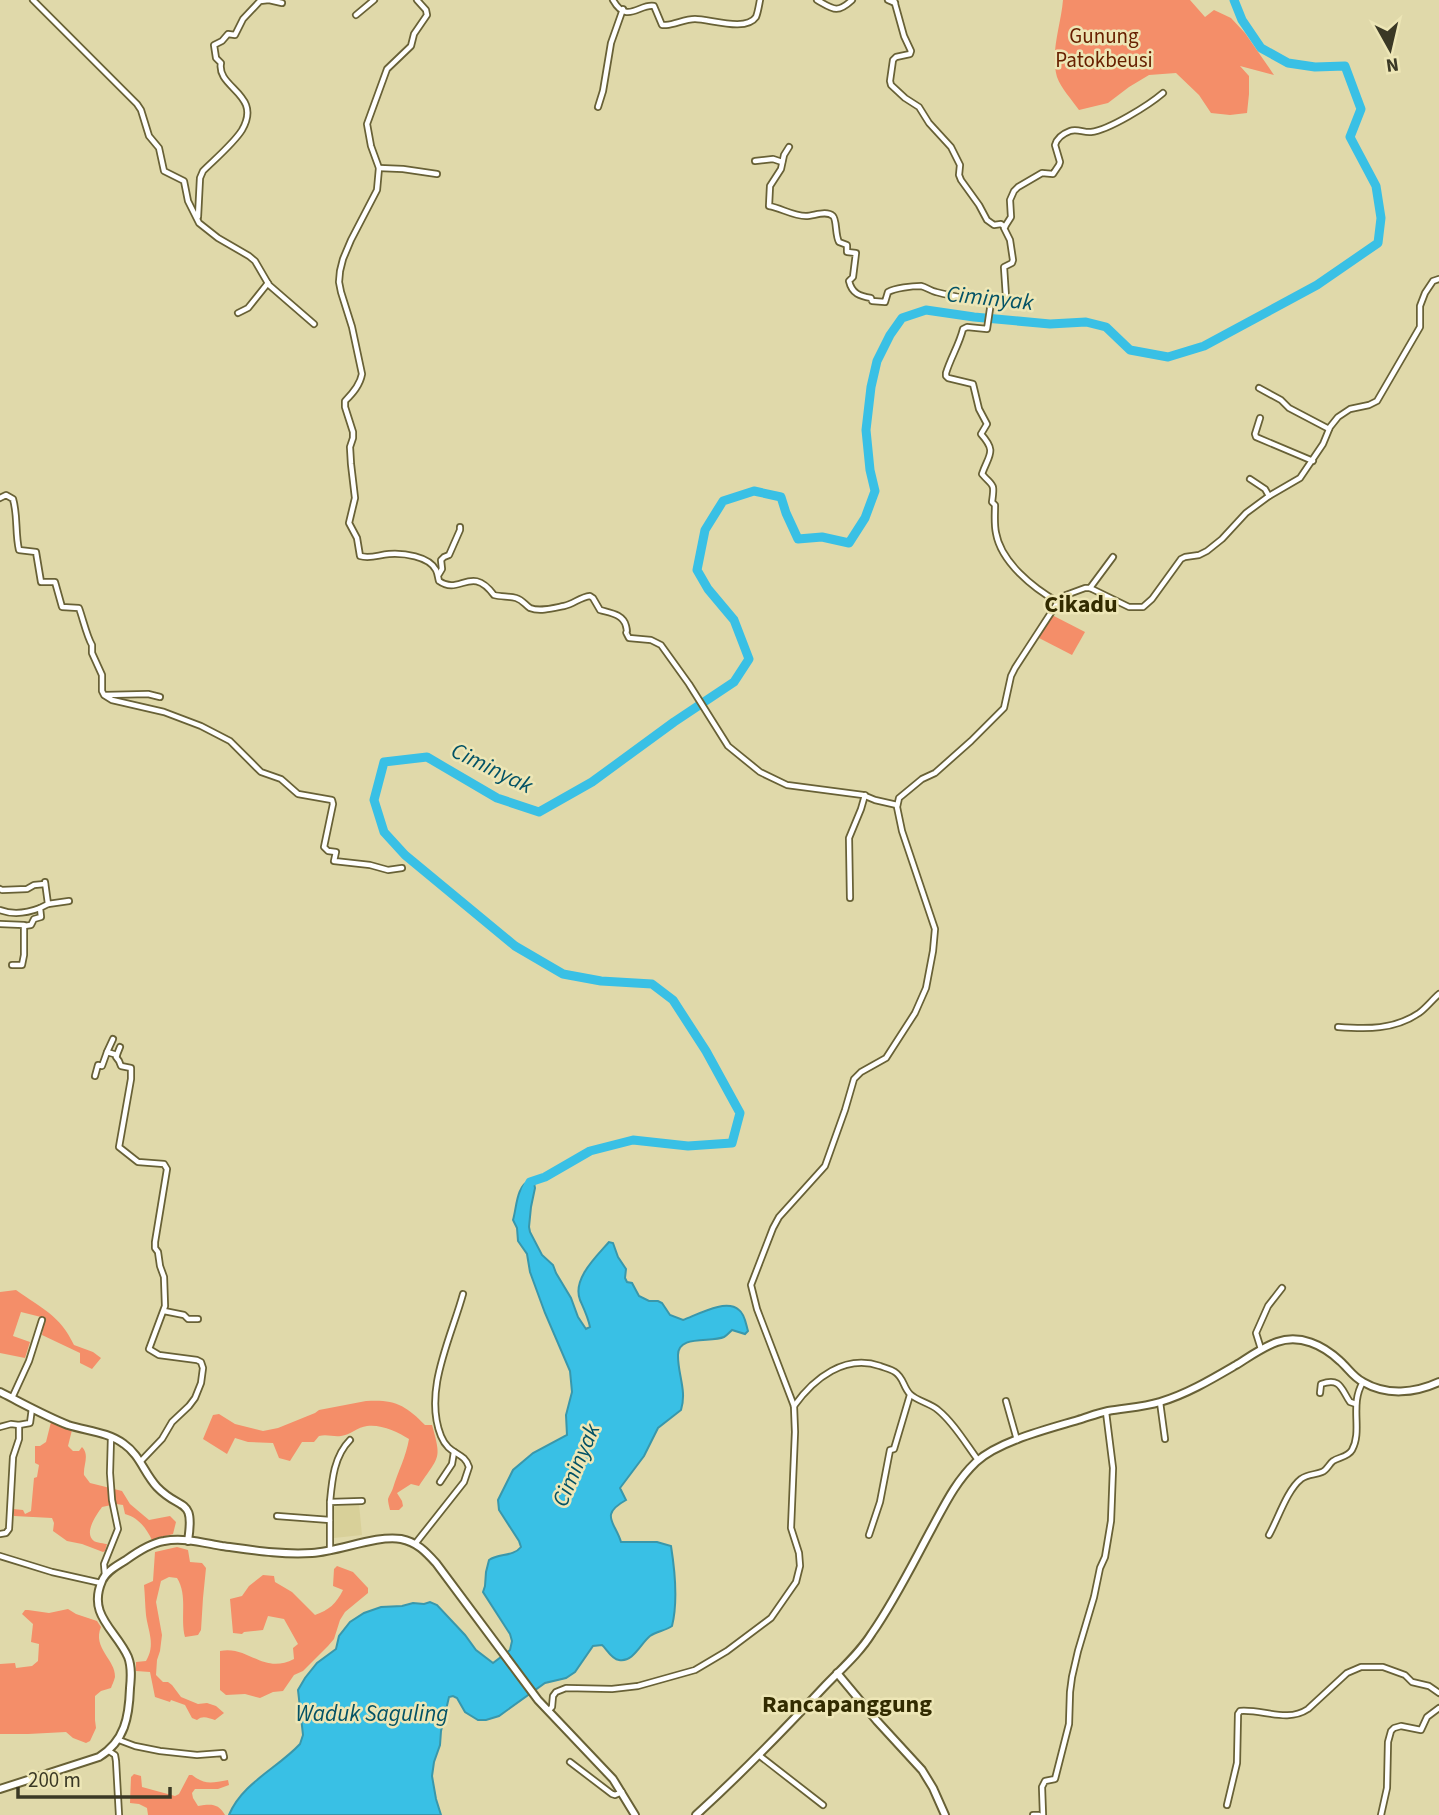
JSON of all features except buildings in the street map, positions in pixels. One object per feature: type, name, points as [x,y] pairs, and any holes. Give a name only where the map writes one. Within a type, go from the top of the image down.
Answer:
[{"type":"main road","points":[[696,1815],[760,1756],[867,1642],[907,1576],[955,1487],[978,1460],[1017,1440],[1105,1412],[1160,1402],[1220,1374],[1278,1341],[1304,1340],[1313,1343],[1339,1360],[1354,1376],[1380,1389],[1401,1392],[1439,1382]]},
{"type":"main road","points":[[0,1392],[72,1426],[123,1443],[141,1461],[155,1486],[189,1512],[191,1518],[188,1541]]},
{"type":"main road","points":[[0,1789],[92,1760],[109,1751],[119,1740],[127,1721],[131,1668],[127,1655],[107,1628],[99,1610],[98,1597],[105,1575],[131,1557],[164,1541],[188,1541],[290,1553],[330,1552],[389,1538],[415,1544],[436,1563],[538,1700],[613,1779],[635,1815]]},
{"type":"main road","points":[[837,1673],[922,1770],[945,1815]]},
{"type":"street","points":[[33,0],[138,104],[150,140],[159,148],[164,171],[184,181],[188,201],[198,218]]},
{"type":"street","points":[[356,15],[374,0]]},
{"type":"street","points":[[417,0],[427,15],[414,34],[411,46],[387,69],[367,124],[379,167],[377,190],[343,259],[339,282],[362,374],[354,393],[345,401],[353,432],[350,447],[355,498],[349,523],[357,538],[360,555],[415,556],[433,566],[439,581],[446,586],[475,581],[487,586],[494,595],[515,597],[536,609],[571,605],[582,597],[590,596],[600,610],[622,618],[629,638],[651,640],[661,645],[728,746],[760,772],[787,785],[864,795],[897,805]]},
{"type":"street","points":[[613,0],[617,7],[630,12],[651,4],[662,25],[694,19],[747,23],[757,15],[760,0]]},
{"type":"street","points":[[817,0],[833,9],[844,8],[852,0]]},
{"type":"street","points":[[888,0],[895,2],[911,51],[910,54],[893,60],[891,85],[919,107],[929,123],[951,147],[960,165],[961,180],[987,220],[994,225],[1001,224],[1005,227]]},
{"type":"street","points":[[282,3],[260,1],[243,19],[235,34],[228,34],[214,46],[220,70],[244,100],[247,110],[241,132],[200,178],[198,218],[199,223],[218,238],[255,261],[270,286],[314,324]]},
{"type":"street","points":[[598,107],[611,43],[622,9]]},
{"type":"street","points":[[789,147],[783,155],[781,169],[770,186],[769,206],[802,216],[831,214],[836,219],[836,236],[839,242],[847,245],[847,252],[856,253],[853,277],[849,281],[855,293],[871,298],[872,301],[885,302],[888,292],[896,288],[919,286],[933,292],[991,302],[1005,299],[1004,267],[1013,260],[1005,227],[1011,217],[1010,200],[1016,189],[1042,173],[1052,174],[1059,166],[1060,158],[1055,145],[1059,137],[1072,130],[1090,133],[1101,129],[1140,110],[1163,93]]},
{"type":"street","points":[[755,161],[773,159],[782,162]]},
{"type":"street","points":[[379,167],[437,174]]},
{"type":"street","points":[[1090,588],[1129,607],[1143,607],[1181,559],[1208,551],[1222,540],[1245,513],[1300,478],[1313,461],[1334,421],[1343,413],[1377,401],[1420,327],[1420,306],[1425,293],[1433,281],[1439,279]]},
{"type":"street","points":[[238,313],[248,308],[270,286]]},
{"type":"street","points":[[991,302],[988,328],[965,327],[946,376],[948,379],[973,384],[979,409],[987,424],[981,434],[989,442],[991,453],[982,474],[992,482],[995,533],[1001,550],[1034,587],[1058,602]]},
{"type":"street","points":[[1259,388],[1329,429]]},
{"type":"street","points":[[1260,418],[1256,437],[1313,461]]},
{"type":"street","points":[[1250,479],[1265,489],[1269,496]]},
{"type":"street","points":[[0,498],[6,495],[13,499],[18,522],[16,531],[19,550],[36,552],[41,582],[55,582],[62,607],[79,608],[92,645],[92,653],[102,675],[104,695],[111,701],[177,715],[201,726],[230,741],[261,772],[281,779],[298,794],[332,800],[324,847],[328,851],[336,852],[334,861],[388,870],[402,868]]},
{"type":"street","points":[[438,575],[442,569],[441,560],[449,555],[460,527]]},
{"type":"street","points":[[548,1711],[552,1707],[556,1692],[566,1688],[612,1689],[638,1686],[695,1670],[727,1651],[771,1618],[796,1582],[800,1566],[792,1528],[794,1406],[751,1285],[773,1228],[785,1210],[823,1170],[854,1079],[886,1058],[920,1004],[928,980],[935,929],[910,858],[897,805],[904,794],[922,779],[935,773],[1004,708],[1014,668],[1058,602],[1066,595],[1090,588],[1113,556]]},
{"type":"street","points":[[104,695],[160,697]]},
{"type":"street","points":[[850,898],[849,838],[864,795]]},
{"type":"street","points":[[0,889],[27,890],[34,885],[45,883],[48,904]]},
{"type":"street","points":[[0,910],[17,913],[69,901]]},
{"type":"street","points":[[0,924],[32,925],[34,919],[41,917],[40,908]]},
{"type":"street","points":[[12,965],[22,965],[24,926]]},
{"type":"street","points":[[1338,1027],[1375,1028],[1395,1025],[1422,1011],[1439,994]]},
{"type":"street","points":[[95,1076],[98,1065],[102,1066],[113,1039]]},
{"type":"street","points":[[120,1047],[116,1057],[121,1066],[131,1068],[131,1079],[119,1147],[138,1162],[164,1164],[167,1169],[155,1242],[164,1277],[164,1311],[149,1350],[176,1358],[197,1360],[203,1368],[201,1383],[189,1406],[141,1461]]},
{"type":"street","points":[[107,1052],[117,1055]]},
{"type":"street","points":[[1262,1349],[1256,1333],[1268,1306],[1282,1289]]},
{"type":"street","points":[[415,1544],[468,1474],[470,1467],[467,1459],[448,1449],[443,1441],[435,1408],[436,1388],[463,1294]]},
{"type":"street","points":[[164,1311],[184,1315],[188,1320],[198,1319]]},
{"type":"street","points":[[12,1398],[29,1361],[42,1320]]},
{"type":"street","points":[[794,1406],[818,1380],[839,1366],[850,1363],[877,1365],[897,1373],[904,1380],[910,1395],[894,1449],[890,1450],[880,1502],[869,1535]]},
{"type":"street","points":[[1320,1394],[1321,1384],[1331,1381],[1342,1387],[1350,1402],[1356,1404]]},
{"type":"street","points":[[1269,1535],[1299,1480],[1321,1472],[1352,1450],[1357,1423],[1358,1391],[1363,1382]]},
{"type":"street","points":[[910,1395],[945,1416],[978,1460]]},
{"type":"street","points":[[1006,1401],[1017,1440]]},
{"type":"street","points":[[1160,1402],[1165,1439]]},
{"type":"street","points":[[0,1426],[30,1423],[32,1408]]},
{"type":"street","points":[[1032,1815],[1041,1815],[1042,1786],[1045,1781],[1055,1779],[1069,1724],[1074,1670],[1109,1535],[1114,1468],[1105,1412]]},
{"type":"street","points":[[0,1534],[9,1529],[13,1457],[19,1439],[19,1425]]},
{"type":"street","points":[[105,1575],[104,1564],[118,1529],[112,1500],[111,1437]]},
{"type":"street","points":[[330,1552],[330,1502],[334,1472],[339,1455],[350,1440]]},
{"type":"street","points":[[440,1482],[452,1464],[454,1452]]},
{"type":"street","points":[[330,1502],[362,1501]]},
{"type":"street","points":[[277,1516],[330,1520]]},
{"type":"street","points":[[0,1556],[101,1583]]},
{"type":"street","points":[[1227,1805],[1237,1763],[1240,1711],[1290,1716],[1301,1714],[1347,1673],[1361,1667],[1383,1667],[1405,1675],[1412,1682],[1429,1686],[1439,1693]]},
{"type":"street","points":[[1381,1815],[1387,1788],[1388,1742],[1391,1731],[1401,1726],[1422,1730],[1427,1717],[1439,1707]]},
{"type":"street","points":[[119,1740],[148,1749],[197,1755],[220,1753],[224,1757]]},
{"type":"street","points":[[109,1751],[115,1755],[116,1761],[119,1815]]},
{"type":"street","points":[[760,1756],[823,1805]]},
{"type":"street","points":[[570,1762],[612,1794],[622,1791]]},
{"type":"shaded area","points":[[359,1504],[362,1535],[334,1538],[331,1507]]},
{"type":"green space","name":"Gunung Patokbeusi","points":[[1063,0],[1190,0],[1205,17],[1214,10],[1231,18],[1245,33],[1274,75],[1240,66],[1249,76],[1247,113],[1211,113],[1199,95],[1176,73],[1149,75],[1108,103],[1079,110],[1061,85],[1055,68],[1055,48]]},
{"type":"green space","points":[[1052,615],[1085,632],[1072,655],[1039,638]]},
{"type":"green space","points":[[16,1290],[56,1319],[74,1345],[101,1358],[92,1369],[80,1363],[80,1353],[42,1335],[45,1318],[21,1312],[13,1336],[30,1342],[25,1358],[0,1353],[0,1292]]},
{"type":"green space","points":[[366,1401],[392,1402],[412,1413],[425,1425],[432,1425],[437,1457],[419,1486],[411,1484],[397,1493],[403,1506],[399,1510],[390,1510],[388,1499],[409,1439],[389,1429],[367,1426],[344,1435],[319,1436],[314,1442],[302,1442],[290,1461],[279,1458],[273,1443],[248,1442],[235,1438],[227,1454],[203,1439],[213,1415],[219,1414],[235,1424],[263,1431],[278,1428],[319,1410]]},
{"type":"green space","points":[[51,1422],[72,1430],[68,1446],[73,1451],[79,1451],[82,1447],[84,1450],[84,1475],[90,1483],[122,1491],[130,1504],[149,1520],[170,1516],[176,1522],[173,1534],[152,1540],[141,1524],[125,1514],[123,1505],[102,1507],[90,1533],[94,1541],[107,1544],[103,1552],[67,1541],[53,1531],[52,1518],[14,1516],[13,1509],[23,1510],[25,1514],[31,1511],[34,1478],[37,1477],[39,1465],[35,1463],[35,1446],[46,1442]]},
{"type":"green space","points":[[177,1547],[188,1550],[190,1562],[202,1563],[206,1568],[201,1630],[198,1635],[185,1637],[183,1599],[177,1578],[169,1577],[161,1581],[156,1602],[162,1635],[156,1675],[163,1682],[172,1685],[181,1697],[198,1704],[216,1706],[224,1713],[215,1720],[203,1717],[197,1720],[192,1718],[185,1705],[155,1697],[150,1672],[136,1671],[136,1662],[146,1661],[150,1649],[144,1585],[153,1581],[155,1552]]},
{"type":"green space","points":[[337,1566],[353,1572],[368,1588],[368,1593],[345,1612],[334,1639],[328,1646],[303,1671],[294,1675],[283,1691],[260,1698],[245,1694],[226,1695],[220,1690],[220,1651],[239,1652],[273,1664],[294,1659],[293,1648],[298,1644],[284,1619],[268,1616],[263,1630],[233,1633],[230,1599],[242,1596],[249,1586],[263,1575],[274,1576],[275,1582],[292,1592],[315,1615],[332,1606],[343,1590],[333,1586],[334,1569]]},
{"type":"green space","points":[[68,1609],[97,1621],[101,1627],[99,1634],[102,1648],[112,1665],[115,1677],[111,1688],[95,1696],[96,1728],[90,1741],[86,1743],[66,1732],[0,1734],[0,1664],[15,1663],[16,1668],[32,1666],[38,1661],[39,1644],[31,1642],[33,1624],[22,1614],[25,1610],[49,1613]]},
{"type":"green space","points":[[134,1774],[141,1776],[142,1787],[175,1796],[179,1794],[189,1775],[208,1782],[228,1780],[229,1785],[218,1789],[195,1789],[192,1793],[198,1806],[214,1805],[225,1815],[148,1815],[147,1808],[130,1803],[131,1777]]},
{"type":"water","name":"Waduk Saguling","points":[[530,1180],[535,1188],[530,1232],[542,1255],[553,1265],[586,1329],[590,1327],[580,1300],[579,1284],[592,1261],[609,1242],[613,1243],[626,1269],[627,1282],[632,1283],[639,1296],[662,1303],[670,1315],[683,1320],[727,1306],[739,1310],[745,1320],[748,1331],[745,1334],[732,1330],[724,1337],[696,1340],[679,1349],[678,1363],[683,1390],[681,1410],[658,1428],[644,1456],[620,1488],[626,1500],[613,1510],[611,1515],[621,1542],[657,1542],[671,1546],[675,1586],[672,1626],[650,1636],[633,1656],[624,1660],[614,1658],[602,1645],[593,1646],[575,1672],[566,1678],[545,1683],[499,1716],[478,1720],[465,1712],[457,1698],[449,1697],[432,1776],[441,1815],[229,1815],[251,1785],[300,1744],[303,1735],[298,1690],[317,1663],[336,1649],[339,1636],[350,1622],[364,1613],[381,1607],[430,1602],[437,1605],[476,1650],[493,1663],[510,1650],[510,1634],[483,1592],[489,1560],[521,1547],[499,1510],[498,1500],[513,1470],[533,1453],[567,1435],[566,1415],[572,1392],[570,1371],[545,1313],[530,1272],[527,1254],[518,1241],[513,1220],[522,1187]]},
{"type":"waterway","name":"Ciminyak","points":[[526,1190],[530,1182],[545,1177],[590,1151],[633,1140],[688,1146],[732,1143],[740,1113],[706,1051],[673,1000],[652,984],[601,981],[563,974],[515,946],[405,855],[384,832],[374,800],[384,762],[427,757],[497,798],[539,812],[592,782],[734,682],[749,659],[734,620],[708,589],[697,570],[705,530],[723,501],[754,491],[781,497],[798,539],[822,537],[849,543],[865,518],[875,491],[866,430],[877,361],[902,318],[926,310],[1050,324],[1086,322],[1106,327],[1130,350],[1168,357],[1204,346],[1317,285],[1378,243],[1381,218],[1376,186],[1350,137],[1361,109],[1345,66],[1315,67],[1288,63],[1261,48],[1242,20],[1234,0]]},
{"type":"district","name":"Cikadu","points":[[1081,604]]},
{"type":"district","name":"Rancapanggung","points":[[847,1704]]}]
